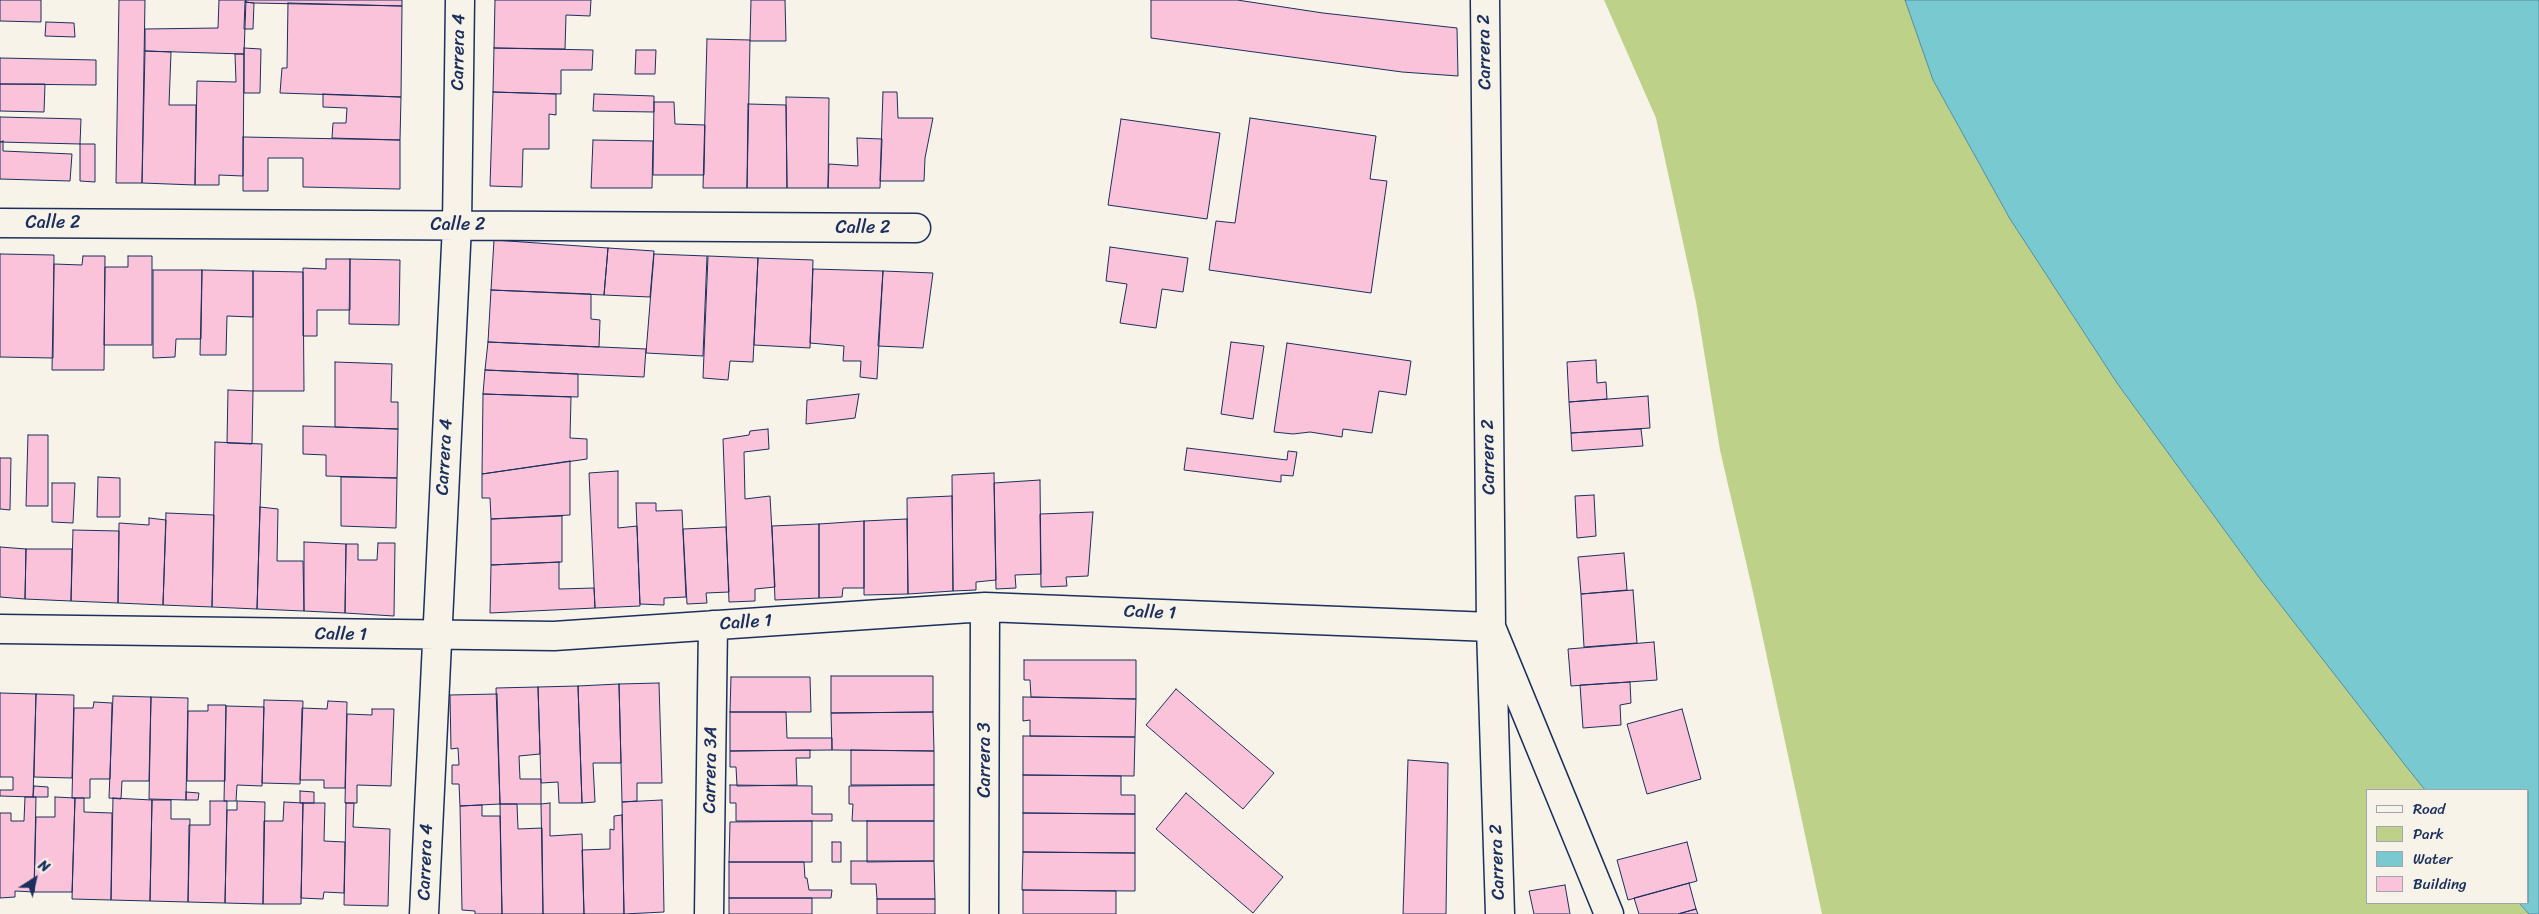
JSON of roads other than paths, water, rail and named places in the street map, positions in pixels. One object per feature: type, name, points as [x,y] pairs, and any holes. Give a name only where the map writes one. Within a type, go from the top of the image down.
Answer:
[{"type":"street","name":"Carrera 4","points":[[424,914],[435,636],[457,225],[460,0]]},
{"type":"street","name":"Carrera 2","points":[[1484,0],[1491,627],[1500,914]]},
{"type":"street","name":"Calle 2","points":[[0,223],[916,228]]},
{"type":"street","name":"Calle 1","points":[[0,629],[435,636],[554,636],[985,607],[1491,627]]},
{"type":"street","name":"Carrera 3","points":[[984,914],[985,607]]},
{"type":"street","name":"Carrera 3A","points":[[709,914],[713,625]]},
{"type":"street","points":[[1491,627],[1609,914]]},
{"type":"water","points":[[1905,0],[2539,0],[2539,914],[2529,914],[2520,904],[2529,904],[2529,789],[2424,789],[2258,576],[2117,383],[2010,219],[1933,80]]}]
